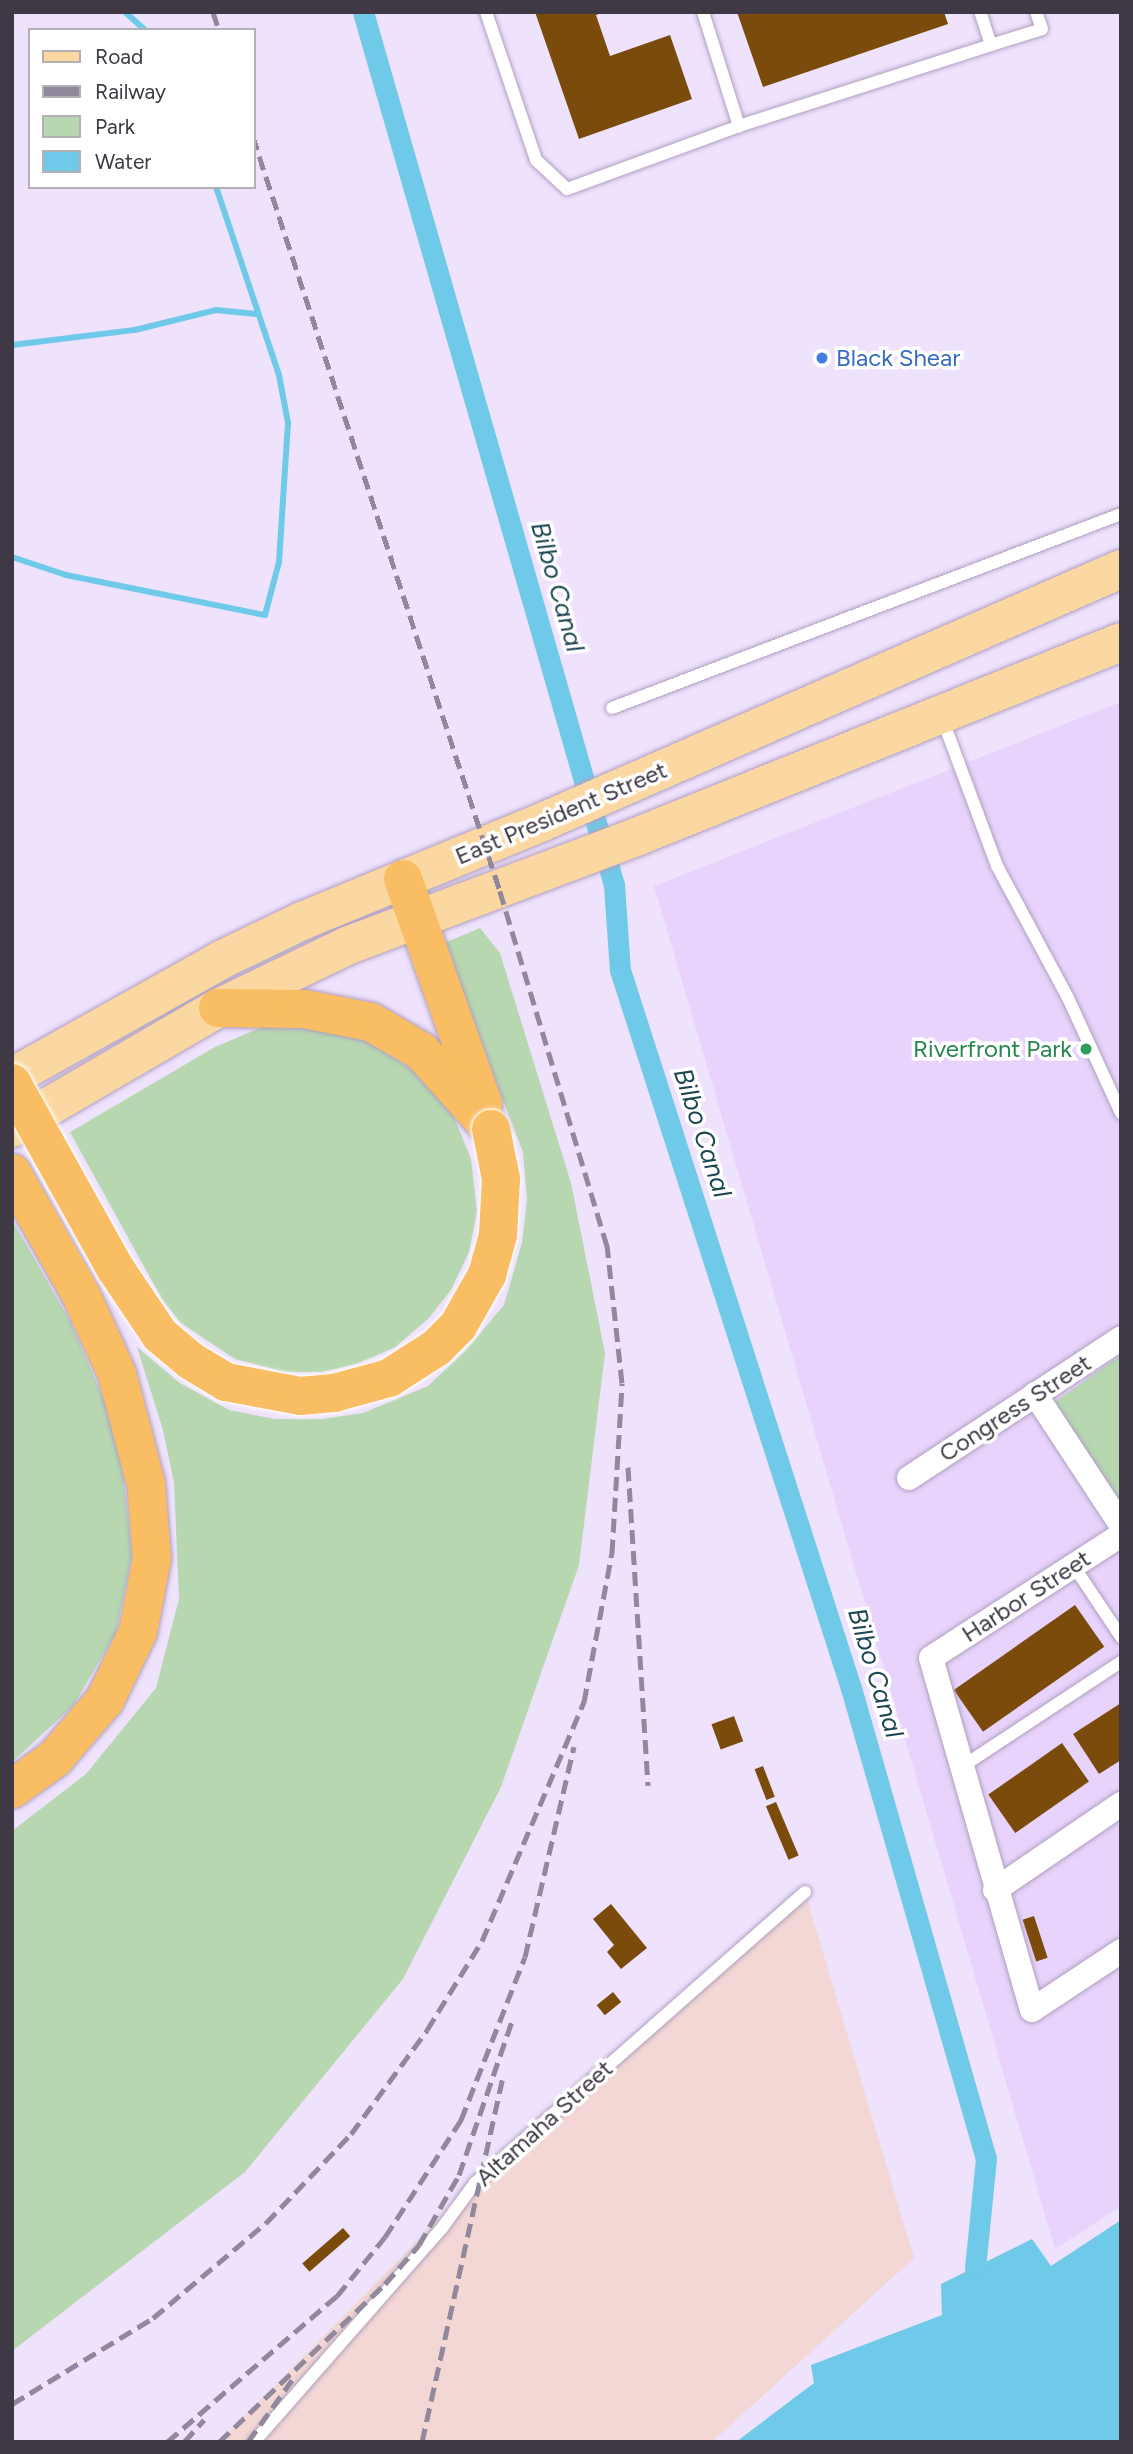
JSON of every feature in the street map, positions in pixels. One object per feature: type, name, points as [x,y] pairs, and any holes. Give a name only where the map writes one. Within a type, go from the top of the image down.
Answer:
[{"type":"highway","points":[[12,1083],[115,1268],[160,1335],[191,1362],[226,1382],[300,1396],[334,1393],[389,1378],[436,1349],[458,1326],[487,1275],[498,1236],[501,1179],[491,1129],[403,879]]},
{"type":"highway","points":[[218,1008],[304,1009],[371,1022],[421,1051],[491,1129]]},
{"type":"highway","points":[[12,1173],[80,1295],[117,1374],[146,1484],[152,1558],[138,1632],[105,1700],[54,1759],[12,1789]]},
{"type":"main road","name":"East President Street","points":[[12,1077],[223,959],[1121,569]]},
{"type":"main road","name":"East President Street","points":[[12,1128],[218,1008],[349,945],[641,835],[1121,642]]},
{"type":"street","name":"Congress Street","points":[[909,1478],[1121,1339]]},
{"type":"street","points":[[1035,1394],[1121,1525]]},
{"type":"street","name":"Harbor Street","points":[[960,1769],[931,1658],[1121,1535]]},
{"type":"street","points":[[960,1769],[1032,2010],[1121,1951]]},
{"type":"street","points":[[995,1890],[1121,1804]]},
{"type":"lane","points":[[486,12],[536,160],[567,188],[739,126],[1042,29],[1037,12]]},
{"type":"lane","points":[[703,12],[739,126]]},
{"type":"lane","points":[[980,12],[991,45]]},
{"type":"lane","points":[[612,708],[1121,514]]},
{"type":"lane","points":[[941,715],[998,866],[1068,998],[1121,1113]]},
{"type":"lane","points":[[1073,1565],[1121,1637]]},
{"type":"lane","points":[[960,1769],[1121,1661]]},
{"type":"lane","name":"Altamaha Street","points":[[254,2442],[442,2228],[475,2183],[805,1892]]},
{"type":"shaded area","points":[[1121,702],[1121,2206],[1055,2249],[654,886]]},
{"type":"shaded area","points":[[805,1892],[914,2258],[712,2442],[219,2442],[475,2183]]},
{"type":"green space","points":[[480,928],[500,953],[571,1183],[605,1353],[579,1565],[501,1787],[403,1979],[245,2172],[12,2351],[12,1831],[86,1774],[156,1688],[179,1599],[174,1483],[163,1430],[137,1347],[180,1383],[229,1410],[275,1419],[322,1419],[363,1413],[428,1386],[466,1350],[504,1305],[522,1243],[527,1199],[523,1152],[442,944]]},
{"type":"green space","points":[[318,1024],[367,1042],[423,1076],[453,1114],[471,1159],[477,1211],[469,1252],[451,1290],[428,1319],[394,1348],[356,1364],[322,1372],[284,1372],[235,1359],[181,1323],[163,1301],[70,1132],[215,1047],[265,1026]]},
{"type":"green space","points":[[12,1220],[70,1321],[105,1402],[123,1474],[132,1555],[116,1633],[73,1706],[12,1762]]},
{"type":"green space","points":[[1121,1355],[1121,1502],[1055,1402]]},
{"type":"water","points":[[1121,2220],[1121,2442],[736,2442],[814,2383],[811,2365],[942,2315],[941,2284],[1032,2239],[1051,2266]]},
{"type":"building","points":[[535,12],[604,12],[596,15],[610,56],[670,35],[692,99],[579,139]]},
{"type":"building","points":[[737,12],[944,12],[948,24],[763,87]]},
{"type":"building","points":[[1075,1605],[1104,1647],[983,1732],[954,1690]]},
{"type":"building","points":[[1121,1703],[1121,1760],[1099,1774],[1073,1734]]},
{"type":"building","points":[[734,1716],[743,1741],[721,1750],[711,1724]]},
{"type":"building","points":[[1062,1743],[1089,1782],[1015,1833],[988,1795]]},
{"type":"building","points":[[763,1766],[775,1797],[766,1800],[755,1769]]},
{"type":"building","points":[[776,1802],[799,1855],[789,1860],[766,1806]]},
{"type":"building","points":[[611,1904],[647,1948],[621,1969],[607,1952],[614,1945],[593,1919]]},
{"type":"building","points":[[1034,1916],[1048,1958],[1036,1962],[1023,1920]]},
{"type":"building","points":[[613,1992],[621,2002],[605,2015],[597,2005]]},
{"type":"building","points":[[343,2228],[350,2236],[309,2272],[302,2263]]},
{"type":"waterway","points":[[125,12],[143,28]]},
{"type":"waterway","name":"Bilbo Canal","points":[[363,12],[614,885],[620,970],[851,1688],[986,2158],[975,2268]]},
{"type":"waterway","points":[[12,557],[66,575],[265,615],[279,562],[288,423],[279,375],[217,189]]},
{"type":"waterway","points":[[12,345],[135,330],[216,310],[257,314]]},
{"type":"railway","points":[[213,12],[218,28]]},
{"type":"railway","points":[[12,2404],[153,2318],[266,2223],[351,2134],[427,2030],[482,1941],[584,1702],[612,1553],[622,1383],[607,1246],[499,888],[256,146]]},
{"type":"railway","points":[[628,1467],[648,1785]]},
{"type":"railway","points":[[167,2442],[337,2296],[385,2237],[461,2120],[525,1957],[574,1747]]},
{"type":"railway","points":[[219,2442],[385,2284],[419,2245],[459,2175],[512,2021]]},
{"type":"railway","points":[[422,2442],[502,2080]]},
{"type":"railway","points":[[248,2442],[292,2380]]},
{"type":"railway","points":[[184,2442],[204,2420]]},
{"type":"place","name":"Black Shear","points":[[822,358]]},
{"type":"place","name":"Riverfront Park","points":[[1086,1049]]}]
